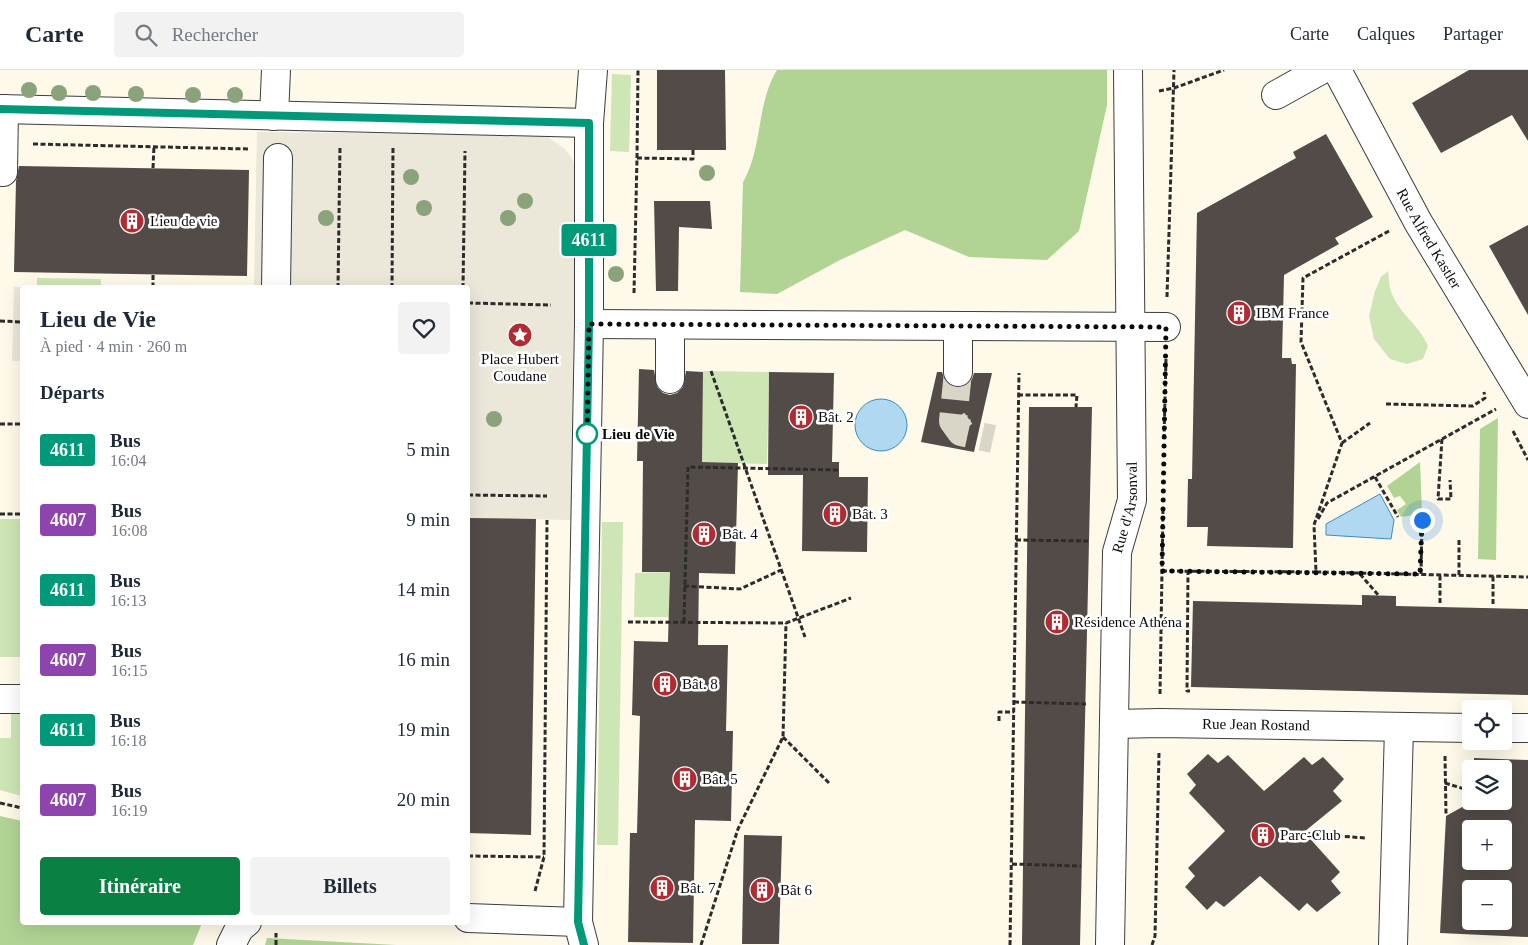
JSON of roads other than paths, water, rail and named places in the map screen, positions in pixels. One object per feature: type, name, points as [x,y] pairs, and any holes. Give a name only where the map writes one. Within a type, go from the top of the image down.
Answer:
[{"type":"street","points":[[274,116],[276,70]]},
{"type":"street","points":[[470,918],[581,933],[589,324],[589,123],[594,70]]},
{"type":"street","name":"Rue d'Arsonval","points":[[1110,945],[1116,552],[1132,500],[1128,70]]},
{"type":"street","points":[[1276,95],[1321,70]]},
{"type":"street","name":"Rue Alfred Kastler","points":[[1337,70],[1418,222],[1524,397]]},
{"type":"street","points":[[3,172],[2,109],[589,123]]},
{"type":"street","points":[[267,154],[276,285]]},
{"type":"street","points":[[589,324],[1166,327]]},
{"type":"street","points":[[670,325],[670,379]]},
{"type":"street","points":[[958,326],[958,372]]},
{"type":"street","points":[[0,699],[20,699]]},
{"type":"street","name":"Rue Jean Rostand","points":[[1114,724],[1160,723],[1462,728]]},
{"type":"street","points":[[1393,945],[1399,728]]},
{"type":"street","points":[[1512,728],[1528,728]]},
{"type":"street","points":[[231,945],[243,925]]},
{"type":"water","points":[[876,399],[886,399],[896,403],[903,410],[907,425],[903,440],[896,447],[886,451],[876,451],[866,447],[859,440],[855,430],[855,420],[859,410],[866,403]]},
{"type":"water","points":[[1380,494],[1394,520],[1391,539],[1326,535],[1326,524]]},
{"type":"tunnel","points":[[958,372],[953,421],[961,432],[993,439]]},
{"type":"place","name":"Lieu de vie","points":[[132,221]]},
{"type":"place","name":"IBM France","points":[[1239,313]]},
{"type":"place","name":"Place Hubert Coudane","points":[[520,335]]},
{"type":"place","name":"Bât. 2","points":[[801,417]]},
{"type":"place","name":"Lieu de Vie","points":[[587,434]]},
{"type":"place","name":"Bât. 3","points":[[835,514]]},
{"type":"place","name":"Bât. 4","points":[[704,534]]},
{"type":"place","name":"Résidence Athéna","points":[[1057,622]]},
{"type":"place","name":"Bât. 8","points":[[665,684]]},
{"type":"place","name":"Bât. 5","points":[[685,779]]},
{"type":"place","name":"Parc-Club","points":[[1263,835]]},
{"type":"place","name":"Bât. 7","points":[[662,888]]},
{"type":"place","name":"Bât 6","points":[[762,890]]}]
